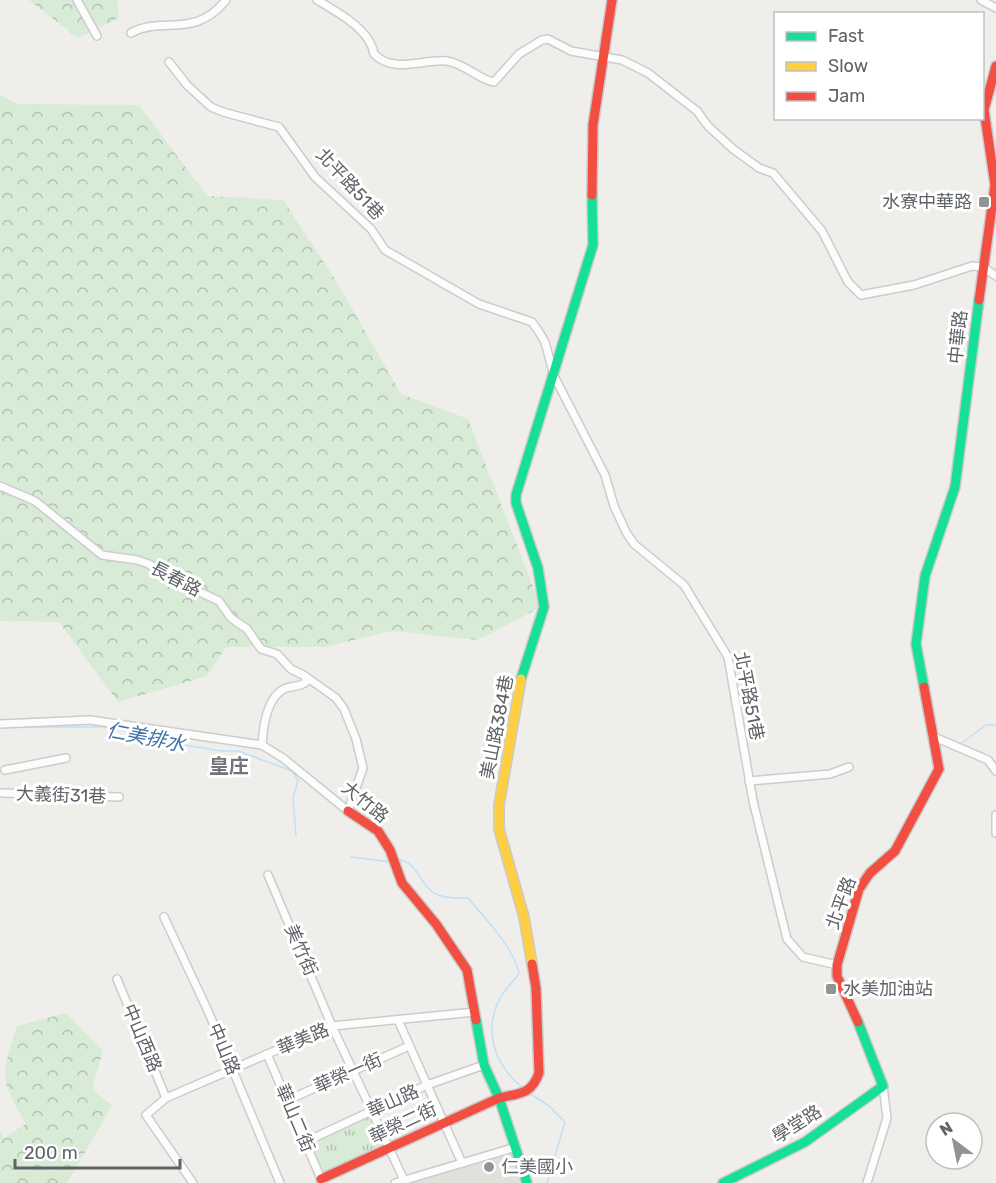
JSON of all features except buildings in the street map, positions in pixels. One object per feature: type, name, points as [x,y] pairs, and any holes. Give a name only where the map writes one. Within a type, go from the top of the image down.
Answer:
[{"type":"street","points":[[77,0],[97,36]]},
{"type":"street","points":[[131,33],[139,28],[185,25],[206,19],[226,0]]},
{"type":"street","points":[[317,0],[362,32],[373,46],[374,54],[388,63],[403,65],[444,61],[461,64],[494,82],[519,54],[542,40],[548,39],[571,51],[622,60],[648,73],[696,111],[708,126],[733,149],[759,168],[773,173],[822,231],[855,291],[861,295],[943,278],[972,266],[982,267],[996,276]]},
{"type":"street","points":[[554,376],[593,245],[595,210],[590,158],[612,0]]},
{"type":"street","points":[[981,0],[996,8]]},
{"type":"street","name":"北平路51巷","points":[[169,62],[186,85],[211,107],[279,127],[315,177],[366,224],[385,250],[479,304],[531,322],[545,342],[554,376],[605,475],[626,532],[634,544],[684,585],[728,657],[749,781],[787,939],[803,957],[837,965]]},
{"type":"street","name":"中華路","points":[[920,610],[925,576],[955,488],[975,345],[982,267],[995,185],[992,138],[984,101],[996,66]]},
{"type":"street","name":"美山路384巷","points":[[525,1092],[534,1086],[539,1072],[536,988],[524,917],[499,829],[499,805],[517,693],[544,607],[538,568],[516,503],[516,495],[554,376]]},
{"type":"street","name":"長春路","points":[[0,486],[35,501],[102,555],[149,564],[172,579],[219,601],[231,618],[247,629],[261,649],[277,654],[291,669],[305,676],[340,703],[356,739],[363,768],[348,811]]},
{"type":"street","name":"北平路","points":[[837,965],[859,889],[870,873],[895,851],[934,783],[939,769],[916,644],[920,610]]},
{"type":"street","points":[[262,745],[263,723],[275,698],[281,690],[302,686],[306,682],[305,676]]},
{"type":"street","name":"大竹路","points":[[0,724],[90,720],[262,745],[283,758],[348,811],[378,831],[394,861],[402,883],[463,961],[467,970],[484,1065],[499,1098],[527,1183]]},
{"type":"street","points":[[932,736],[988,760],[996,771]]},
{"type":"street","points":[[4,770],[66,758]]},
{"type":"street","points":[[749,781],[830,774],[849,767]]},
{"type":"street","name":"大義街31巷","points":[[3,793],[119,797]]},
{"type":"street","points":[[996,814],[996,833]]},
{"type":"street","name":"美竹街","points":[[268,875],[332,1026],[404,1180]]},
{"type":"street","name":"中山路","points":[[164,917],[232,1069],[279,1183]]},
{"type":"street","points":[[837,965],[837,976],[873,1056],[883,1086],[887,1118],[867,1183]]},
{"type":"street","name":"中山西路","points":[[117,979],[166,1098]]},
{"type":"street","name":"華美路","points":[[193,1183],[146,1115],[166,1098],[332,1026],[475,1012]]},
{"type":"street","points":[[398,1020],[462,1163]]},
{"type":"street","name":"華榮一街","points":[[288,1100],[409,1046]]},
{"type":"street","name":"華山二街","points":[[267,1054],[322,1181]]},
{"type":"street","name":"華山路","points":[[305,1142],[427,1085],[484,1065]]},
{"type":"street","name":"學堂路","points":[[723,1183],[805,1142],[883,1086]]},
{"type":"street","name":"華榮二街","points":[[322,1181],[444,1122],[499,1098],[525,1092]]},
{"type":"street","points":[[395,1183],[516,1147]]},
{"type":"shaded area","name":"仁美國小","points":[[512,1152],[523,1183],[407,1183]]},
{"type":"green space","points":[[29,0],[117,0],[119,18],[78,38]]},
{"type":"green space","points":[[0,95],[17,104],[139,105],[207,196],[283,200],[338,284],[401,394],[468,419],[541,607],[478,640],[391,631],[325,647],[226,647],[207,676],[118,702],[59,622],[0,621]]},
{"type":"green space","points":[[66,1013],[103,1051],[92,1089],[112,1106],[67,1183],[0,1183],[0,1131],[4,1138],[26,1124],[11,1097],[5,1077],[17,1026]]},
{"type":"green space","points":[[370,1116],[383,1145],[324,1173],[310,1144]]},
{"type":"waterway","points":[[962,743],[986,725],[996,725]]},
{"type":"waterway","name":"仁美排水","points":[[19,727],[103,727],[143,734],[159,741],[222,751],[238,751],[292,771],[298,780],[293,798],[296,836]]},
{"type":"waterway","name":"仁美排水","points":[[351,857],[391,862]]},
{"type":"waterway","name":"仁美排水","points":[[399,860],[411,865],[432,892],[449,898],[468,898],[498,933],[511,953],[519,973],[497,1005],[492,1031],[494,1044],[504,1068],[523,1088]]},
{"type":"waterway","name":"仁美排水","points":[[529,1093],[549,1106],[565,1122],[547,1183]]},
{"type":"traffic: fast","points":[[521,679],[544,607],[538,568],[516,503],[516,495],[593,245],[592,195]]},
{"type":"traffic: fast","points":[[924,687],[916,644],[925,576],[955,487],[979,300]]},
{"type":"traffic: fast","points":[[476,1020],[484,1065],[499,1098],[527,1183]]},
{"type":"traffic: fast","points":[[723,1183],[805,1142],[883,1086],[858,1022]]},
{"type":"traffic: slow","points":[[521,679],[499,805],[499,829],[524,917],[532,964]]},
{"type":"traffic: jam","points":[[592,195],[593,125],[612,0]]},
{"type":"traffic: jam","points":[[979,300],[995,185],[984,110],[996,66]]},
{"type":"traffic: jam","points":[[858,1022],[837,976],[837,965],[859,889],[870,873],[895,851],[939,769],[924,687]]},
{"type":"traffic: jam","points":[[348,811],[378,831],[390,850],[402,883],[436,924],[467,970],[476,1020]]},
{"type":"traffic: jam","points":[[321,1179],[499,1098],[524,1092],[532,1085],[539,1073],[536,988],[532,964]]},
{"type":"place","name":"水寮中華路","points":[[984,202]]},
{"type":"place","name":"水美加油站","points":[[831,989]]},
{"type":"place","name":"仁美國小","points":[[489,1167]]},
{"type":"district","name":"皇庄","points":[[229,766]]}]
